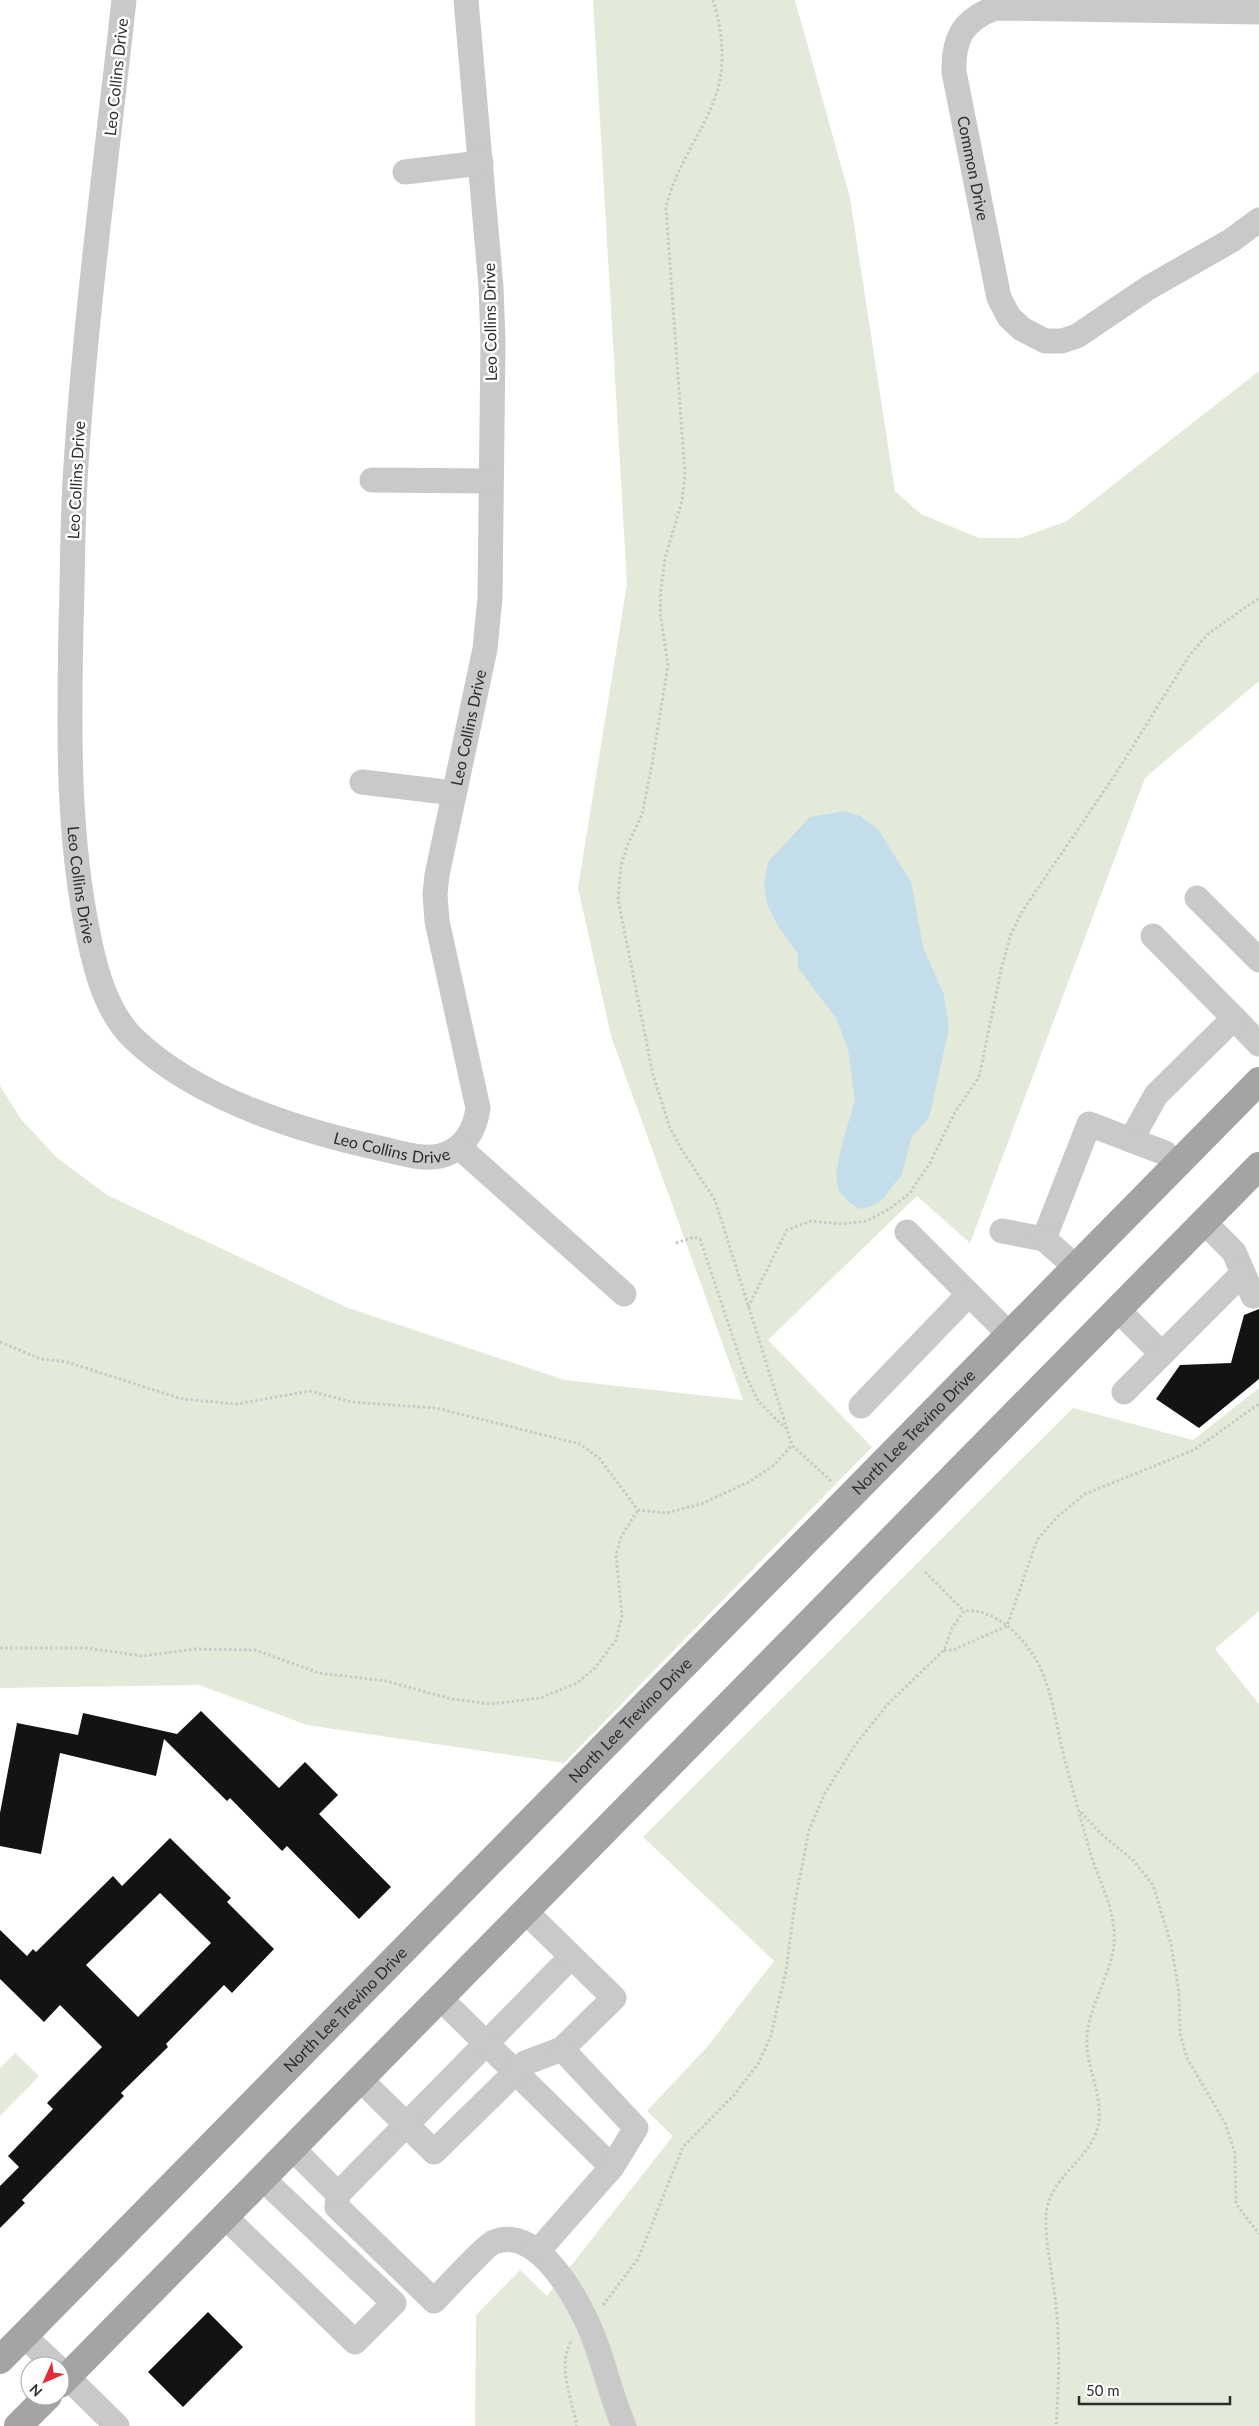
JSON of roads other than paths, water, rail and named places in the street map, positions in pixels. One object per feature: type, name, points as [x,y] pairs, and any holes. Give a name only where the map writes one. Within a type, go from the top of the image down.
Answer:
[{"type":"main road","name":"North Lee Trevino Drive","points":[[0,2360],[1259,1081]]},
{"type":"main road","points":[[70,2365],[292,2148],[1259,1166]]},
{"type":"main road","points":[[18,2426],[38,2406]]},
{"type":"street","name":"Leo Collins Drive","points":[[124,0],[80,412],[73,549],[69,779],[73,833],[89,937],[102,986],[118,1018],[131,1036],[172,1069],[227,1098],[272,1116],[358,1144],[416,1156],[438,1157],[459,1147],[474,1128],[478,1108],[437,921],[435,894],[454,793],[485,649],[490,598],[493,341],[481,163],[466,0]]},
{"type":"street","name":"Common Drive","points":[[1259,12],[996,8],[982,14],[964,28],[956,44],[953,56],[954,72],[999,298],[1009,317],[1039,339],[1062,341],[1077,336],[1148,288],[1232,240],[1259,220]]},
{"type":"street","points":[[405,172],[481,163]]},
{"type":"street","points":[[372,480],[490,481]]},
{"type":"street","name":"Leo Collins Drive","points":[[362,782],[454,793]]},
{"type":"street","points":[[1197,898],[1259,960]]},
{"type":"street","points":[[1153,936],[1259,1044]]},
{"type":"street","points":[[1131,1140],[1156,1095],[1234,1018]]},
{"type":"street","points":[[1044,1239],[1089,1124],[1165,1153],[1178,1164]]},
{"type":"street","points":[[459,1147],[624,1294]]},
{"type":"street","points":[[1204,1222],[1234,1252],[1253,1296]]},
{"type":"street","points":[[1002,1231],[1044,1239],[1076,1268]]},
{"type":"street","points":[[907,1232],[1010,1335]]},
{"type":"street","points":[[1124,1392],[1243,1273]]},
{"type":"street","points":[[861,1406],[969,1294]]},
{"type":"street","points":[[1118,1310],[1162,1354]]},
{"type":"street","points":[[360,2079],[434,2152],[525,2063],[562,2049],[614,1998],[525,1911]]},
{"type":"street","points":[[572,1957],[338,2194],[337,2206],[434,2301],[493,2242],[516,2240],[538,2251],[557,2272],[587,2322],[616,2410],[624,2426]]},
{"type":"street","points":[[440,1998],[612,2167]]},
{"type":"street","points":[[538,2251],[612,2167],[636,2128],[562,2049]]},
{"type":"street","points":[[292,2148],[338,2194]]},
{"type":"street","points":[[224,2216],[354,2342],[394,2303],[262,2178]]},
{"type":"street","points":[[24,2336],[43,2356]]},
{"type":"street","points":[[70,2382],[117,2426]]},
{"type":"water","points":[[844,811],[860,816],[878,829],[911,882],[923,947],[944,995],[949,1028],[929,1118],[912,1136],[902,1174],[882,1200],[872,1206],[860,1209],[851,1204],[838,1190],[836,1173],[855,1100],[848,1049],[836,1018],[798,968],[798,954],[777,924],[767,904],[764,884],[768,862],[810,817]]}]
